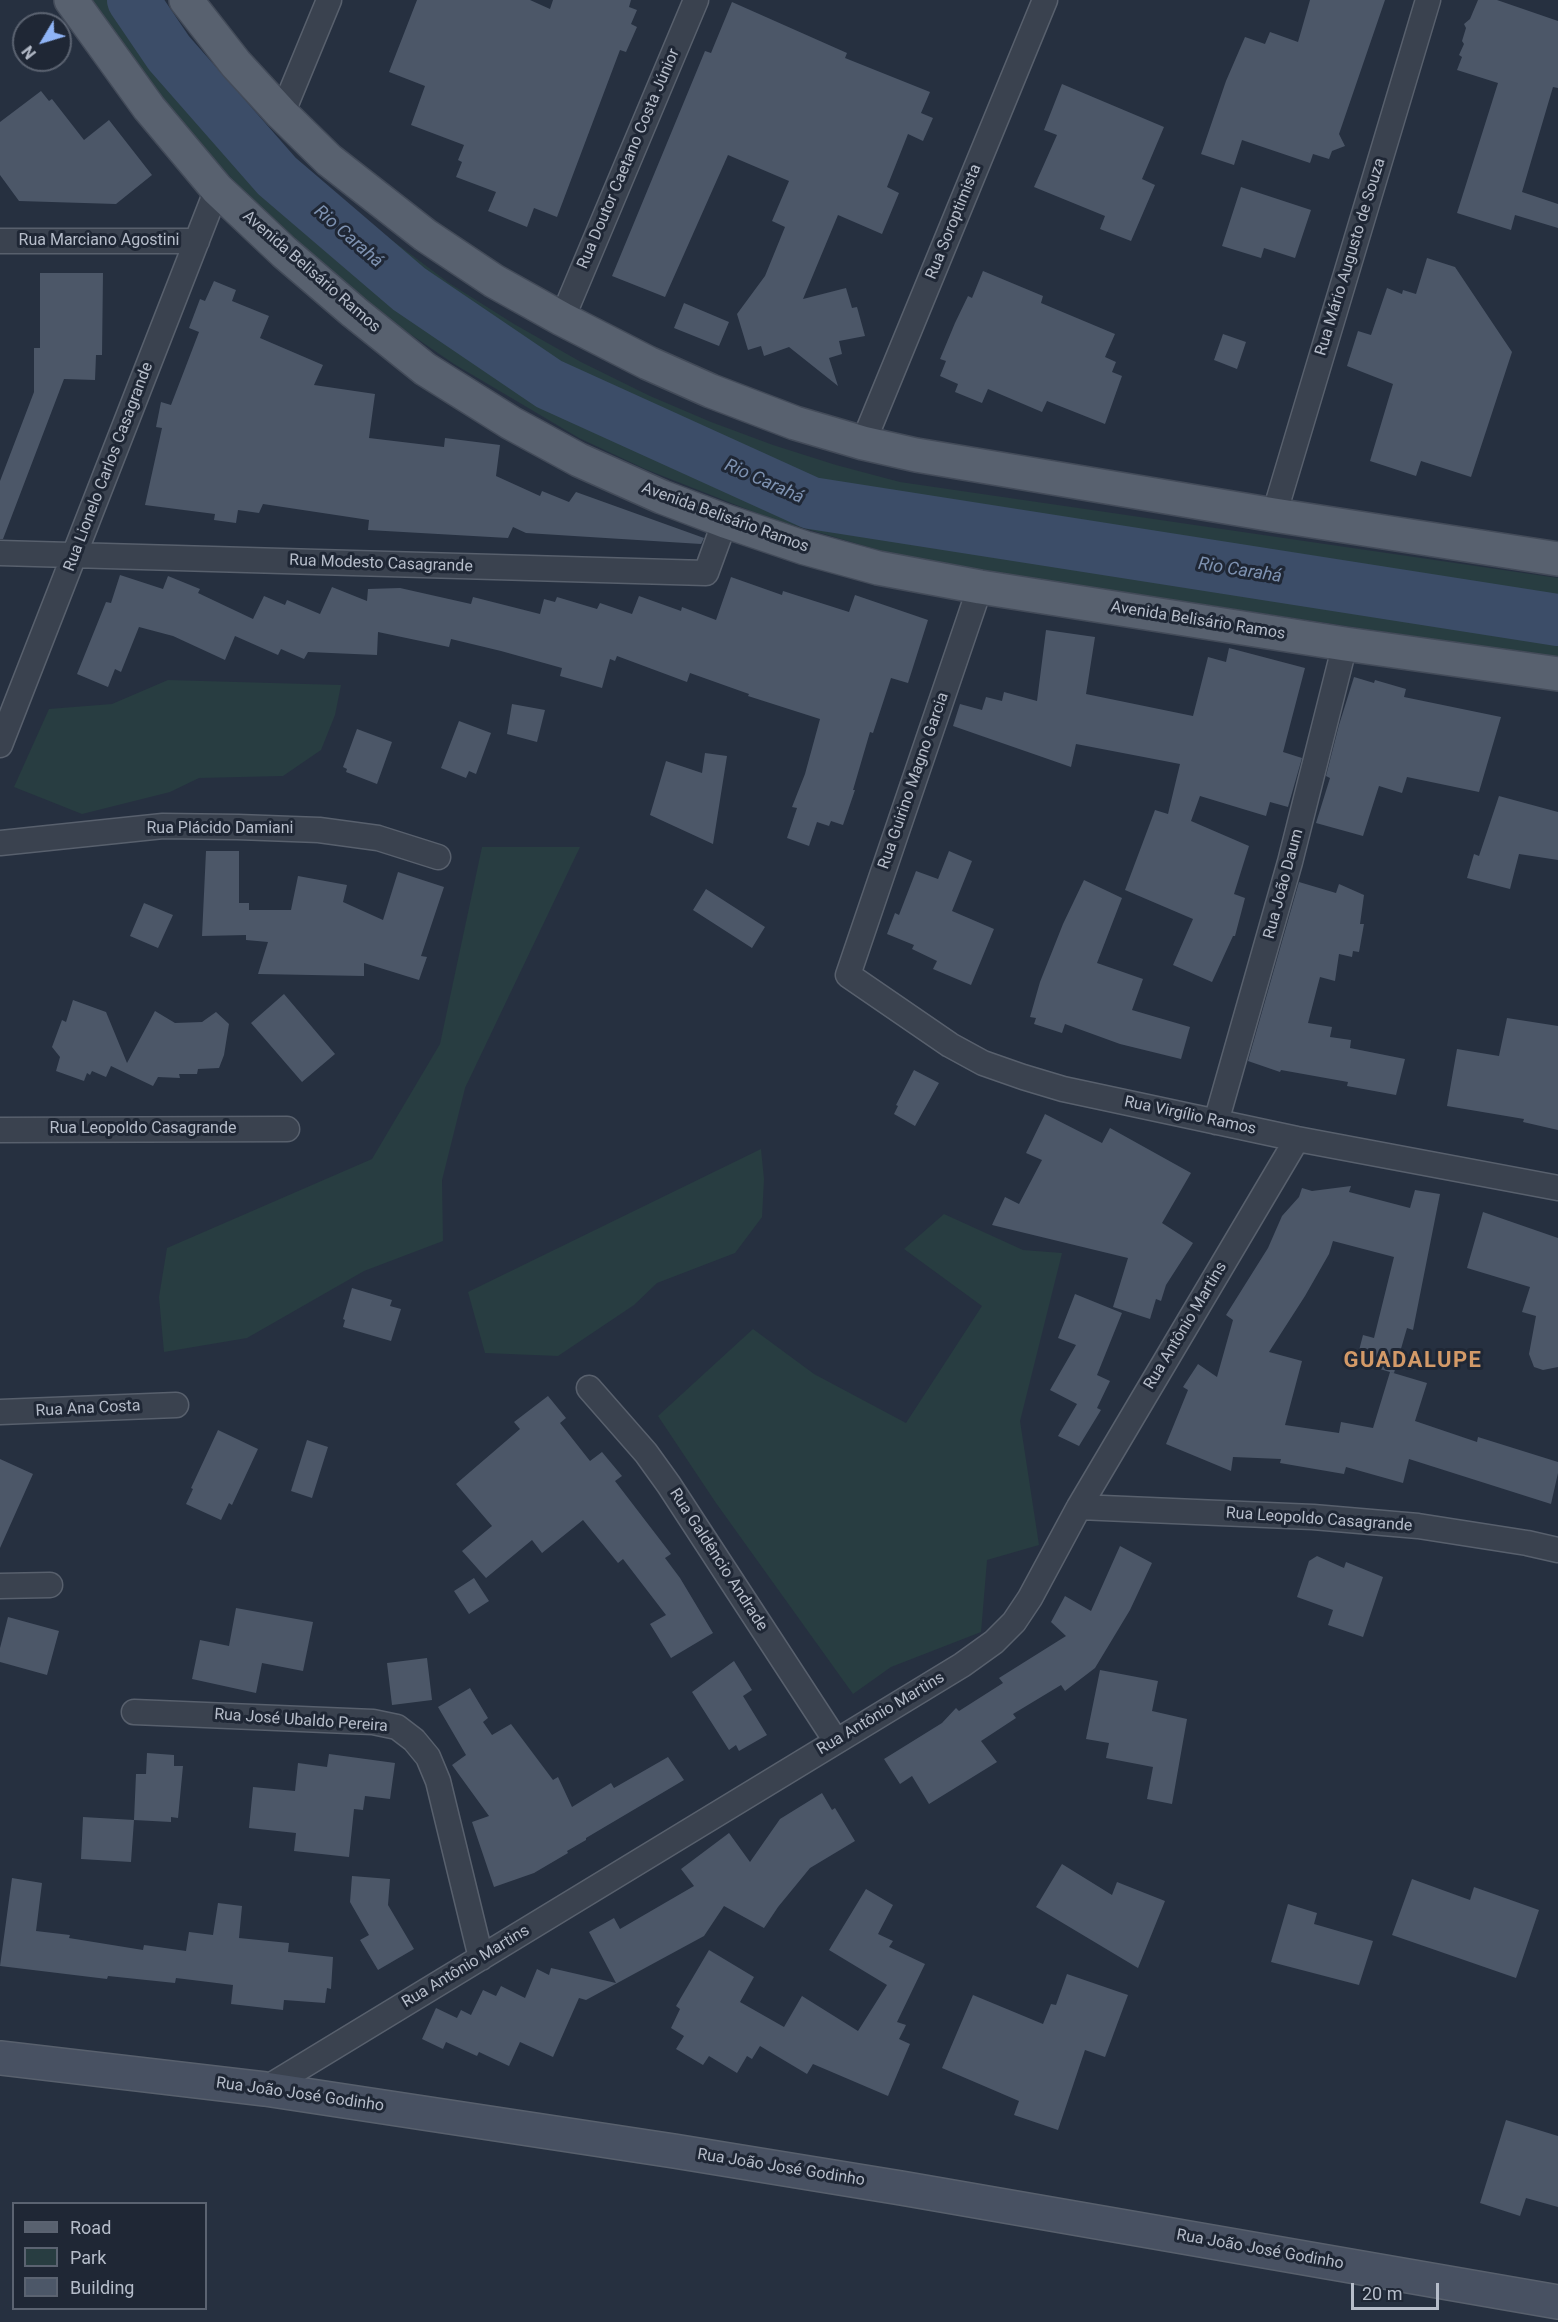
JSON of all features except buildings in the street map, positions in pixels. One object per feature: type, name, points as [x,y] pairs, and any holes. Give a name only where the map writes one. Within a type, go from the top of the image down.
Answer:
[{"type":"main road","name":"Avenida Belisário Ramos","points":[[71,0],[149,108],[218,189],[284,252],[425,369],[511,423],[579,460],[662,497],[725,521],[805,548],[878,568],[980,587],[1345,644],[1558,674]]},
{"type":"main road","points":[[186,0],[236,64],[282,114],[329,160],[425,236],[494,281],[562,318],[648,363],[711,391],[795,423],[863,443],[916,455],[1274,515],[1558,559]]},
{"type":"street","points":[[282,114],[329,0]]},
{"type":"street","name":"Rua Doutor Caetano Costa Júnior","points":[[562,318],[696,0]]},
{"type":"street","name":"Rua Soroptimista","points":[[863,443],[1045,0]]},
{"type":"street","name":"Rua Mário Augusto de Souza","points":[[1274,515],[1428,0]]},
{"type":"street","name":"Rua Lionelo Carlos Casagrande","points":[[0,746],[218,189]]},
{"type":"street","name":"Rua Marciano Agostini","points":[[0,241],[197,241]]},
{"type":"street","name":"Rua Modesto Casagrande","points":[[0,553],[706,573],[725,521]]},
{"type":"street","name":"Rua Guirino Magno Garcia","points":[[848,975],[980,587]]},
{"type":"street","name":"Rua João Daum","points":[[1216,1122],[1279,904],[1345,644]]},
{"type":"street","name":"Rua Plácido Damiani","points":[[0,843],[163,826],[238,826],[319,830],[366,837],[438,857]]},
{"type":"street","name":"Rua Virgílio Ramos","points":[[848,975],[950,1046],[983,1063],[1063,1089],[1298,1139],[1558,1188]]},
{"type":"street","name":"Rua Leopoldo Casagrande","points":[[0,1130],[287,1129]]},
{"type":"street","name":"Rua Antônio Martins","points":[[265,2089],[962,1665],[994,1642],[1014,1622],[1030,1598],[1079,1507],[1298,1139]]},
{"type":"street","name":"Rua Galdêncio Andrade","points":[[589,1388],[646,1453],[669,1485],[836,1741]]},
{"type":"street","name":"Rua Ana Costa","points":[[0,1412],[176,1405]]},
{"type":"street","name":"Rua Leopoldo Casagrande","points":[[1079,1507],[1313,1517],[1418,1526],[1558,1550]]},
{"type":"street","points":[[0,1586],[50,1585]]},
{"type":"street","name":"Rua José Ubaldo Pereira","points":[[134,1712],[373,1722],[397,1727],[414,1740],[428,1757],[438,1781],[481,1958]]},
{"type":"street","name":"Rua João José Godinho","points":[[0,2058],[265,2089],[889,2186],[1558,2302]]},
{"type":"green space","points":[[91,0],[156,0],[229,91],[277,141],[357,214],[449,283],[514,324],[581,362],[650,396],[773,445],[900,482],[1558,578],[1558,658],[962,568],[896,555],[769,518],[645,469],[579,438],[454,364],[394,323],[336,278],[285,232],[191,134],[148,81]]},
{"type":"green space","points":[[168,680],[341,685],[335,715],[321,750],[283,776],[199,778],[170,792],[82,814],[14,787],[49,709],[112,704]]},
{"type":"green space","points":[[482,847],[580,847],[465,1088],[442,1180],[443,1241],[364,1271],[247,1338],[164,1352],[159,1297],[167,1248],[372,1159],[440,1044]]},
{"type":"green space","points":[[761,1149],[764,1179],[762,1217],[735,1253],[657,1283],[634,1305],[558,1356],[485,1353],[468,1292]]},
{"type":"green space","points":[[944,1214],[1023,1250],[1062,1253],[1020,1421],[1039,1545],[987,1560],[981,1632],[891,1667],[853,1694],[716,1503],[658,1416],[753,1329],[814,1374],[906,1423],[982,1306],[904,1249]]},
{"type":"waterway","name":"Rio Carahá","points":[[133,0],[169,53],[277,176],[409,289],[549,384],[811,503],[1558,620]]},
{"type":"district","name":"GUADALUPE","points":[[1413,1361]]}]
